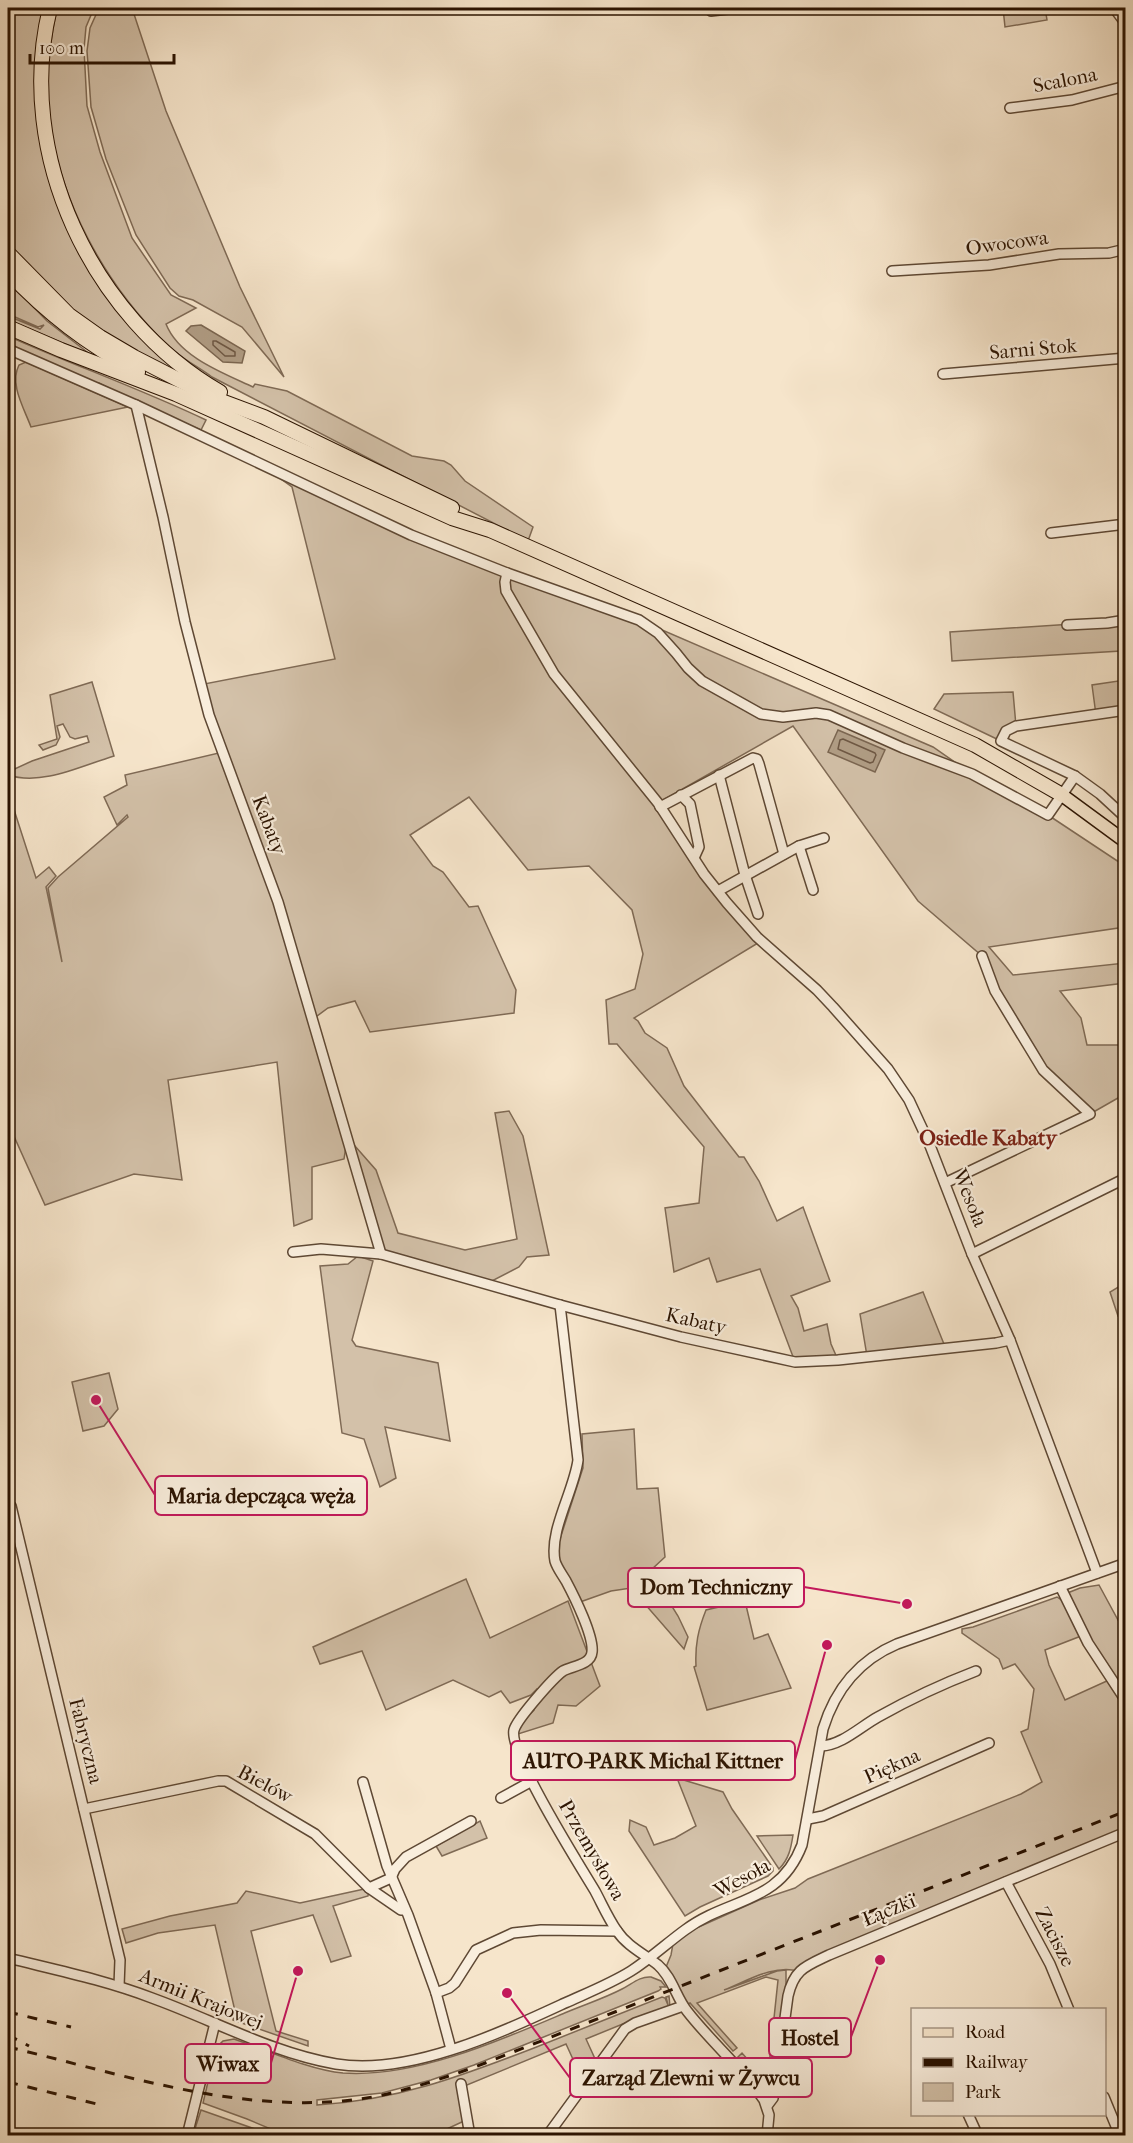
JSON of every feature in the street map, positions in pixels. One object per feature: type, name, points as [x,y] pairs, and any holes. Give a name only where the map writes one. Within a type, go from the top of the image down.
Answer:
[{"type":"highway","points":[[50,8],[42,64],[46,137],[62,199],[82,246],[118,302],[156,343],[202,381],[264,417]]},
{"type":"highway","points":[[8,253],[69,315],[134,357],[198,390],[264,417],[456,510],[490,530]]},
{"type":"highway","points":[[8,272],[63,325],[103,352],[176,394]]},
{"type":"highway","points":[[8,327],[176,394],[452,518],[490,530],[965,741],[1062,795]]},
{"type":"main road","points":[[1062,795],[1125,842]]},
{"type":"street","points":[[711,11],[736,8]]},
{"type":"street","points":[[1114,8],[1125,24]]},
{"type":"street","name":"Scalona","points":[[1010,108],[1072,100],[1125,86]]},
{"type":"street","name":"Owocowa","points":[[892,271],[989,265],[1059,254],[1109,253],[1125,249]]},
{"type":"street","points":[[8,349],[136,405],[411,535],[507,573],[639,620],[658,633],[702,681],[761,714],[783,717],[816,713],[830,715],[903,748],[972,774],[1048,815],[1075,776]]},
{"type":"street","name":"Sarni Stok","points":[[943,374],[1125,358]]},
{"type":"street","name":"Kabaty","points":[[136,405],[168,537],[184,622],[209,716],[278,902],[381,1254]]},
{"type":"street","points":[[1051,533],[1125,524]]},
{"type":"street","name":"Wesoła","points":[[507,573],[505,582],[510,601],[554,674],[659,805],[718,891],[757,937],[817,990],[888,1069],[914,1109],[972,1254],[1010,1340],[1097,1573]]},
{"type":"street","points":[[1067,625],[1125,620]]},
{"type":"street","points":[[1125,710],[1016,726],[1006,731],[1001,741],[1075,776],[1100,794],[1125,818]]},
{"type":"street","points":[[659,805],[749,758],[757,759],[784,854]]},
{"type":"street","points":[[719,775],[745,875],[758,914]]},
{"type":"street","points":[[681,795],[690,804],[699,848],[694,858]]},
{"type":"street","points":[[718,891],[799,846],[824,838]]},
{"type":"street","points":[[799,846],[813,890]]},
{"type":"street","points":[[945,1183],[1090,1114],[1043,1070],[995,991],[982,956]]},
{"type":"street","points":[[972,1254],[1125,1178]]},
{"type":"street","name":"Kabaty","points":[[293,1252],[321,1250],[381,1254],[681,1337],[795,1362],[977,1346],[1010,1340]]},
{"type":"street","name":"Przemysłowa","points":[[560,1305],[578,1460],[576,1477],[559,1523],[554,1550],[556,1563],[575,1599],[593,1651],[591,1657],[585,1662],[563,1672],[549,1684],[514,1730],[516,1745],[532,1781],[568,1848],[617,1931],[648,1959]]},
{"type":"street","name":"Fabryczna","points":[[9,1506],[120,1960],[119,1986]]},
{"type":"street","name":"Wesoła","points":[[648,1959],[696,1922],[766,1890],[785,1876],[797,1858],[808,1819],[828,1713],[837,1695],[859,1668],[876,1655],[912,1639],[1125,1563]]},
{"type":"street","points":[[1060,1586],[1088,1643],[1125,1701]]},
{"type":"street","points":[[821,1746],[837,1743],[915,1697],[976,1671]]},
{"type":"street","name":"Piękna","points":[[808,1819],[823,1816],[989,1743]]},
{"type":"street","name":"Bielów","points":[[84,1809],[226,1781],[315,1834],[369,1888],[393,1906],[405,1910]]},
{"type":"street","points":[[501,1798],[532,1781]]},
{"type":"street","points":[[363,1782],[391,1878],[436,1993],[450,2049]]},
{"type":"street","points":[[369,1888],[391,1878],[394,1869],[406,1857],[471,1821]]},
{"type":"street","name":"Łączki","points":[[767,2106],[773,2098],[776,2084],[788,1996],[791,1983],[798,1971],[829,1954],[1125,1832]]},
{"type":"street","name":"Zacisze","points":[[1006,1882],[1050,1964],[1068,2008]]},
{"type":"street","points":[[436,1993],[455,1983],[476,1950],[513,1933],[541,1930],[617,1931]]},
{"type":"street","name":"Armii Krajowej","points":[[8,1958],[119,1986],[275,2047],[336,2064],[368,2066],[410,2061],[450,2049],[543,2013],[630,1972],[648,1959]]},
{"type":"street","points":[[648,1959],[664,1972],[683,2006],[759,2091],[767,2106],[769,2124],[767,2136]]},
{"type":"street","points":[[547,2136],[624,2029],[683,2006]]},
{"type":"street","points":[[187,2136],[215,2023]]},
{"type":"street","points":[[461,2084],[470,2136]]},
{"type":"street","points":[[1106,2102],[1120,2136]]},
{"type":"street","points":[[968,2116],[978,2136]]},
{"type":"green space","points":[[8,8],[46,8],[38,82],[74,240],[187,377],[126,347],[87,322],[45,285],[8,245]]},
{"type":"green space","points":[[57,8],[94,8],[86,27],[84,49],[87,106],[100,152],[132,238],[171,295],[196,308],[166,324],[172,336],[191,355],[216,370],[253,387],[255,384],[287,391],[412,456],[444,461],[451,465],[465,481],[533,527],[528,541],[212,377],[169,347],[142,319],[104,267],[88,239],[63,180],[49,117],[47,89],[50,48]]},
{"type":"green space","points":[[99,8],[132,8],[166,111],[240,287],[284,377],[242,327],[193,300],[179,296],[170,288],[136,235],[106,159],[91,107],[87,51],[90,28]]},
{"type":"green space","points":[[1003,8],[1045,8],[1047,20],[1005,27]]},
{"type":"green space","points":[[8,281],[47,321],[91,355],[8,320],[8,316],[40,329],[44,325],[38,327],[8,314]]},
{"type":"green space","points":[[8,336],[206,420],[201,430],[138,403],[99,383],[86,382],[8,346]]},
{"type":"green space","points":[[26,362],[128,407],[31,427],[19,396],[16,380],[19,365]]},
{"type":"green space","points":[[279,471],[411,535],[639,620],[933,747],[972,774],[1048,815],[1125,866],[1125,927],[989,947],[1013,975],[1125,963],[1125,983],[1060,991],[1081,1018],[1087,1045],[1125,1045],[1125,1094],[1090,1114],[1043,1070],[995,991],[982,956],[918,901],[793,726],[658,803],[758,943],[634,1018],[645,1033],[667,1048],[684,1086],[739,1157],[744,1157],[759,1181],[777,1221],[803,1207],[830,1281],[791,1296],[798,1308],[804,1331],[827,1324],[831,1344],[838,1360],[795,1362],[760,1269],[717,1282],[709,1258],[674,1272],[665,1208],[699,1203],[704,1147],[617,1044],[609,1044],[606,1000],[635,989],[643,954],[632,910],[589,866],[528,870],[469,797],[410,835],[433,866],[443,872],[469,907],[478,906],[516,990],[514,1013],[370,1032],[355,1001],[328,1008],[313,1019],[347,1137],[376,1170],[398,1233],[465,1250],[517,1239],[495,1113],[509,1111],[523,1136],[549,1255],[527,1257],[519,1267],[490,1282],[381,1254],[347,1139],[344,1159],[312,1167],[312,1219],[294,1226],[277,1062],[168,1080],[182,1180],[134,1174],[45,1205],[8,1123],[8,791],[36,878],[49,867],[56,876],[46,887],[62,962],[48,888],[128,817],[127,815],[117,825],[104,797],[127,785],[125,775],[219,753],[204,684],[335,659],[292,487],[278,477]]},
{"type":"green space","points":[[1118,621],[1121,651],[952,661],[950,632]]},
{"type":"green space","points":[[1125,680],[1125,710],[1096,715],[1092,685]]},
{"type":"green space","points":[[92,682],[114,756],[48,776],[21,778],[8,775],[8,772],[32,761],[89,742],[87,736],[75,739],[70,737],[63,724],[57,726],[60,737],[56,745],[43,750],[39,745],[57,739],[50,695]]},
{"type":"green space","points":[[1013,692],[1016,726],[1001,741],[934,709],[944,694]]},
{"type":"green space","points":[[358,1256],[373,1261],[352,1340],[356,1346],[438,1363],[450,1441],[385,1427],[396,1478],[380,1487],[364,1439],[342,1433],[320,1266],[348,1264]]},
{"type":"green space","points":[[1125,1283],[1125,1313],[1118,1316],[1110,1292]]},
{"type":"green space","points":[[923,1292],[946,1349],[867,1356],[860,1314]]},
{"type":"green space","points":[[109,1373],[118,1409],[104,1426],[83,1431],[72,1382]]},
{"type":"green space","points":[[634,1429],[637,1489],[658,1488],[665,1557],[650,1571],[678,1616],[688,1637],[684,1649],[631,1588],[611,1591],[580,1602],[564,1573],[559,1558],[559,1542],[583,1468],[582,1434]]},
{"type":"green space","points":[[466,1579],[490,1638],[568,1601],[600,1686],[576,1706],[558,1705],[553,1723],[518,1734],[519,1725],[534,1710],[540,1691],[537,1689],[531,1695],[510,1703],[501,1691],[489,1697],[453,1680],[386,1710],[362,1651],[320,1664],[313,1647]]},
{"type":"green space","points":[[1099,1585],[1125,1633],[1125,1701],[1065,1594],[1080,1588]]},
{"type":"green space","points":[[1057,1597],[1063,1601],[1081,1636],[1045,1650],[1049,1665],[1065,1700],[1109,1680],[1125,1707],[1125,1832],[798,1971],[789,1969],[770,1972],[724,1990],[777,1971],[786,1970],[772,2080],[770,2083],[763,2083],[738,2057],[742,2053],[764,2078],[768,2075],[778,1980],[766,1977],[697,2003],[737,2048],[733,2051],[690,2003],[683,2006],[664,1972],[671,1955],[674,1938],[759,1900],[795,1888],[808,1879],[1021,1794],[1042,1782],[1021,1732],[1028,1729],[1034,1689],[1015,1664],[1003,1669],[999,1659],[962,1633],[962,1629]]},
{"type":"green space","points":[[745,1601],[754,1639],[768,1634],[791,1688],[707,1710],[694,1667],[703,1617],[706,1610]]},
{"type":"green space","points":[[677,1778],[723,1792],[732,1809],[773,1868],[768,1876],[685,1916],[629,1831],[630,1820],[646,1827],[654,1845],[675,1838],[696,1826]]},
{"type":"green space","points":[[480,1821],[487,1838],[442,1856],[436,1846]]},
{"type":"green space","points":[[793,1835],[787,1857],[779,1869],[757,1836]]},
{"type":"green space","points":[[369,1888],[368,1896],[333,1906],[351,1956],[331,1962],[313,1915],[251,1931],[276,2031],[308,2041],[308,2046],[233,2020],[235,2011],[215,1925],[158,1933],[126,1943],[122,1929],[170,1916],[237,1903],[246,1891],[300,1903]]},
{"type":"green space","points":[[651,1977],[661,1981],[666,1987],[660,1987],[658,1991],[474,2065],[431,2080],[382,2093],[317,2100],[317,2105],[347,2102],[428,2086],[506,2059],[662,1997],[668,2005],[666,1997],[669,1996],[670,2007],[586,2039],[596,2061],[582,2079],[566,2044],[467,2085],[457,2083],[464,2121],[434,2135],[285,2135],[203,2103],[216,2048],[223,2041],[234,2039],[302,2064],[330,2071],[371,2073],[400,2070],[486,2045],[609,1995],[640,1979]]},
{"type":"green space","points":[[201,2110],[272,2135],[193,2135]]},
{"type":"water","points":[[201,325],[245,351],[242,363],[223,362],[186,331],[191,326]]},
{"type":"water","points":[[838,730],[885,750],[875,772],[828,752]]},
{"type":"railway","points":[[8,2047],[174,2088],[216,2095],[300,2103],[343,2101],[377,2096],[475,2067],[1126,1811]]},
{"type":"railway","points":[[8,2012],[71,2027]]},
{"type":"railway","points":[[8,2035],[29,2046]]},
{"type":"railway","points":[[8,2082],[97,2104]]},
{"type":"place","name":"Maria depcząca węża","points":[[96,1400]]},
{"type":"place","name":"Dom Techniczny","points":[[907,1604]]},
{"type":"place","name":"AUTO-PARK Michal Kittner","points":[[827,1645]]},
{"type":"place","name":"Hostel","points":[[880,1960]]},
{"type":"place","name":"Wiwax","points":[[298,1971]]},
{"type":"place","name":"Zarząd Zlewni w Żywcu","points":[[507,1993]]},
{"type":"district","name":"Osiedle Kabaty","points":[[988,1138]]}]
